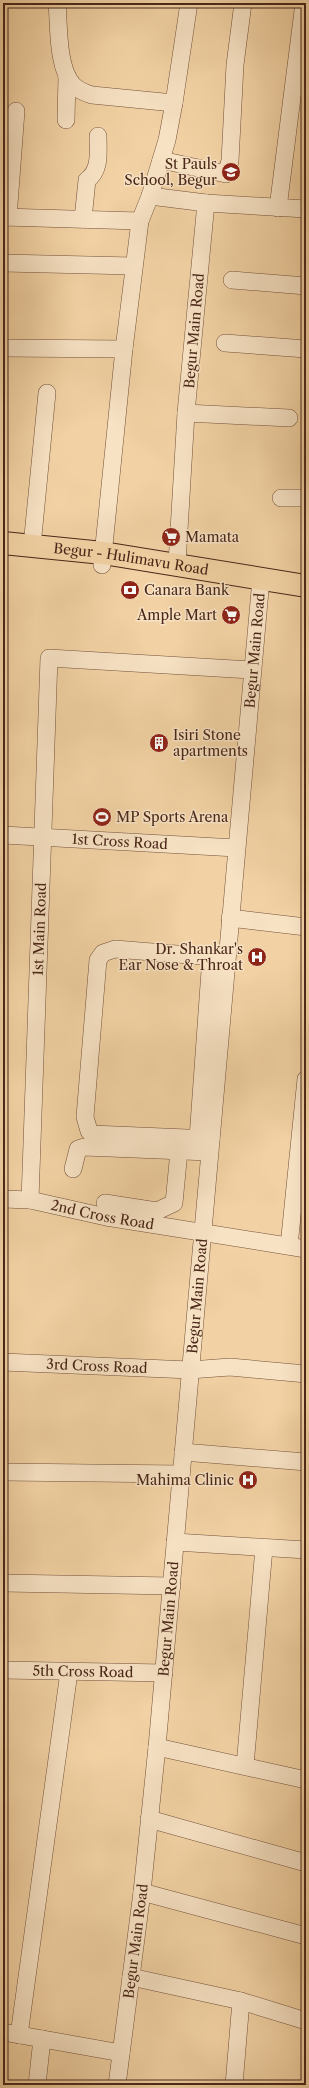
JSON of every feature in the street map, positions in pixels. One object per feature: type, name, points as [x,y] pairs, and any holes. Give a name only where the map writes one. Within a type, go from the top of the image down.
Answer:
[{"type":"main road","name":"Begur - Hulimavu Road","points":[[3,543],[32,546],[175,571]]},
{"type":"main road","name":"Begur - Hulimavu Road","points":[[3,556],[102,559]]},
{"type":"main road","name":"Begur Main Road","points":[[175,571],[259,586]]},
{"type":"main road","points":[[259,586],[306,586]]},
{"type":"main road","points":[[259,586],[306,599]]},
{"type":"street","points":[[57,3],[62,54],[67,76],[66,120]]},
{"type":"street","points":[[102,559],[133,266],[140,221],[150,196],[161,160],[174,103],[188,3]]},
{"type":"street","points":[[161,160],[226,174],[230,161],[235,65],[243,3]]},
{"type":"street","points":[[278,208],[304,3]]},
{"type":"street","points":[[67,76],[73,84],[82,91],[92,95],[174,103]]},
{"type":"street","points":[[16,111],[5,217],[140,221]]},
{"type":"street","points":[[83,219],[87,180],[94,175],[97,164],[98,136]]},
{"type":"street","points":[[150,196],[206,203],[306,210]]},
{"type":"street","name":"Begur Main Road","points":[[175,571],[186,413],[206,203]]},
{"type":"street","points":[[3,264],[133,266]]},
{"type":"street","points":[[232,280],[306,286]]},
{"type":"street","points":[[225,344],[306,349]]},
{"type":"street","points":[[3,348],[124,349]]},
{"type":"street","points":[[32,546],[47,393]]},
{"type":"street","points":[[186,413],[289,418]]},
{"type":"street","points":[[282,498],[306,498]]},
{"type":"street","name":"Begur Main Road","points":[[117,2085],[142,1892],[157,1747],[202,1231],[206,1143],[219,958],[230,918],[259,586]]},
{"type":"street","name":"1st Main Road","points":[[30,1200],[49,658],[251,670]]},
{"type":"street","name":"1st Cross Road","points":[[3,835],[236,848]]},
{"type":"street","points":[[230,918],[306,927]]},
{"type":"street","points":[[206,1143],[92,1134],[89,1131],[85,1117],[98,960],[103,953],[115,949],[219,958]]},
{"type":"street","points":[[289,1246],[306,1079]]},
{"type":"street","points":[[73,1169],[78,1149],[84,1146],[180,1151],[206,1143]]},
{"type":"street","points":[[105,1203],[157,1211],[174,1203],[180,1151]]},
{"type":"street","name":"2nd Cross Road","points":[[3,1199],[30,1200],[106,1217],[202,1231],[306,1249]]},
{"type":"street","name":"3rd Cross Road","points":[[3,1362],[190,1370],[230,1368],[306,1374]]},
{"type":"street","points":[[183,1452],[306,1462]]},
{"type":"street","points":[[3,1472],[181,1474]]},
{"type":"street","points":[[175,1542],[306,1550]]},
{"type":"street","points":[[245,1766],[264,1548]]},
{"type":"street","points":[[3,1584],[172,1586]]},
{"type":"street","name":"5th Cross Road","points":[[3,1670],[164,1673]]},
{"type":"street","points":[[69,1672],[11,2033],[121,2053]]},
{"type":"street","points":[[157,1747],[306,1780]]},
{"type":"street","points":[[149,1819],[306,1864]]},
{"type":"street","points":[[142,1892],[306,1936]]},
{"type":"street","points":[[131,1977],[241,2001],[306,2021]]},
{"type":"street","points":[[234,2085],[241,2001]]},
{"type":"street","points":[[37,2085],[42,2039]]},
{"type":"place","name":"St Pauls School, Begur","points":[[231,172]]},
{"type":"place","name":"Mamata","points":[[171,537]]},
{"type":"place","name":"Canara Bank","points":[[130,590]]},
{"type":"place","name":"Ample Mart","points":[[231,615]]},
{"type":"place","name":"Isiri Stone apartments","points":[[159,743]]},
{"type":"place","name":"MP Sports Arena","points":[[102,817]]},
{"type":"place","name":"Dr. Shankar's Ear Nose & Throat","points":[[257,957]]},
{"type":"place","name":"Mahima Clinic","points":[[248,1480]]}]
